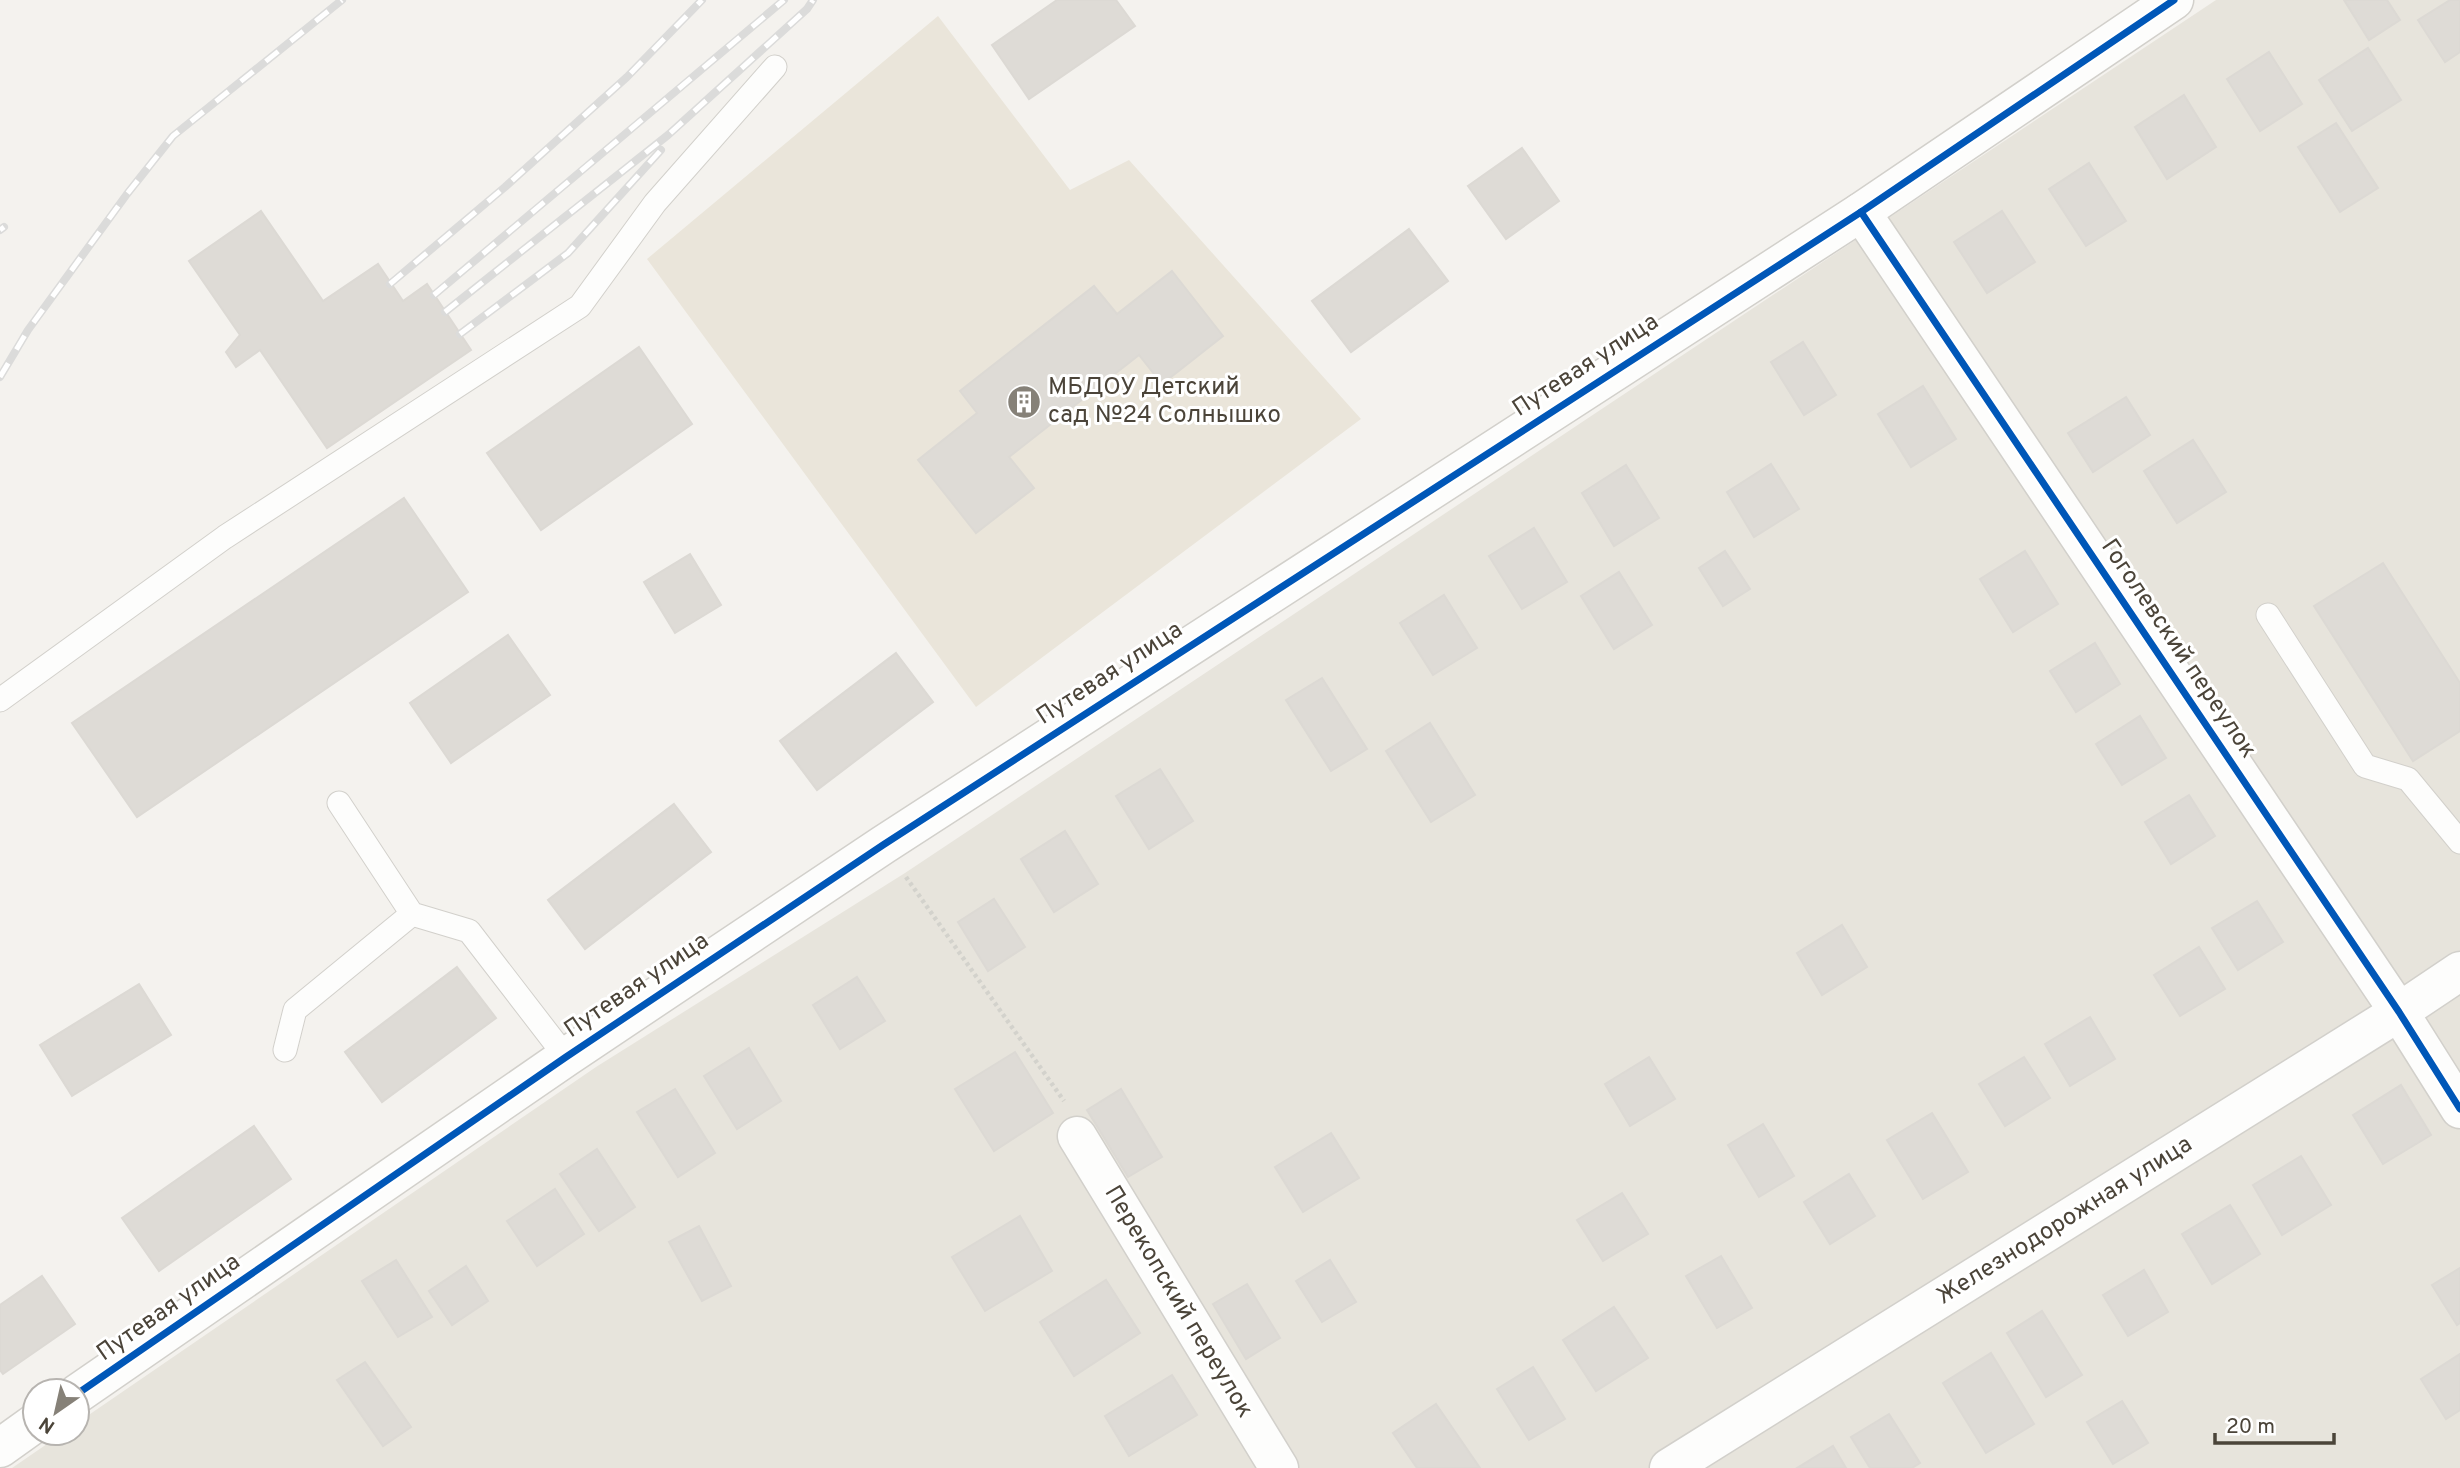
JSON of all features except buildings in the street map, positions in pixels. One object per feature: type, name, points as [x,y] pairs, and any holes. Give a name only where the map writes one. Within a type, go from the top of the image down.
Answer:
[{"type":"street","name":"Путевая улица","points":[[91,1384],[566,1057],[883,845],[1861,212],[2174,0]]},
{"type":"street","name":"Гоголевский переулок","points":[[1861,212],[2399,1012],[2460,1109]]},
{"type":"street","name":"Железнодорожная улица","points":[[1669,1468],[2399,1012],[2460,971]]},
{"type":"street","name":"Перекопский переулок","points":[[1077,1136],[1279,1468]]},
{"type":"street","points":[[0,1448],[21,1433]]},
{"type":"lane","points":[[0,700],[225,537],[580,306],[655,203],[775,67]]},
{"type":"lane","points":[[2268,615],[2365,766],[2408,779],[2460,842]]},
{"type":"lane","points":[[339,803],[412,914],[469,932],[566,1057]]},
{"type":"lane","points":[[285,1050],[295,1010],[412,914]]},
{"type":"path","points":[[883,845],[1080,1124],[1077,1136]]},
{"type":"shaded area","points":[[2216,0],[2460,0],[2460,1468],[12,1468],[43,1447],[91,1447],[91,1413],[596,1067],[905,873]]},
{"type":"shaded area","points":[[938,16],[1070,190],[1129,160],[1361,419],[976,707],[647,259]]},
{"type":"railway","points":[[0,377],[28,330],[127,194],[173,136],[342,0]]},
{"type":"railway","points":[[390,284],[505,187],[627,77],[702,0]]},
{"type":"railway","points":[[434,295],[784,0]]},
{"type":"railway","points":[[445,312],[668,135],[807,9],[813,0]]},
{"type":"railway","points":[[460,334],[568,253],[661,150]]},
{"type":"railway","points":[[0,230],[4,227]]},
{"type":"cycle path","points":[[91,1384],[566,1057],[883,845],[1861,212],[2174,0]]},
{"type":"cycle path","points":[[1861,212],[2399,1012],[2460,1109]]},
{"type":"place","name":"МБДОУ Детский сад №24 Солнышко","points":[[1024,402]]}]
